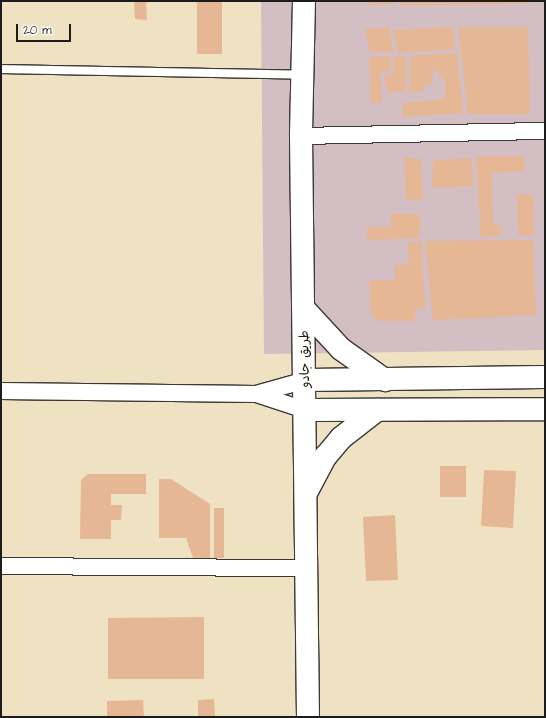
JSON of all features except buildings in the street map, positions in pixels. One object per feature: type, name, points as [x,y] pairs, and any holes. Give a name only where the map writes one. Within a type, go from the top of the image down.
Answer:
[{"type":"main road","name":"طريق جادو","points":[[304,1],[301,136],[306,380],[305,496],[308,717]]},
{"type":"main road","points":[[304,309],[341,349],[386,380]]},
{"type":"main road","points":[[306,380],[545,377]]},
{"type":"main road","points":[[305,410],[545,409]]},
{"type":"main road","points":[[305,496],[326,456],[341,438],[377,410]]},
{"type":"street","points":[[301,136],[545,131]]},
{"type":"street","points":[[1,391],[256,394],[306,380]]},
{"type":"street","points":[[256,394],[305,410]]},
{"type":"street","points":[[1,566],[307,568]]},
{"type":"lane","points":[[1,69],[303,75]]},
{"type":"shaded area","points":[[261,1],[545,1],[545,350],[264,354]]}]
